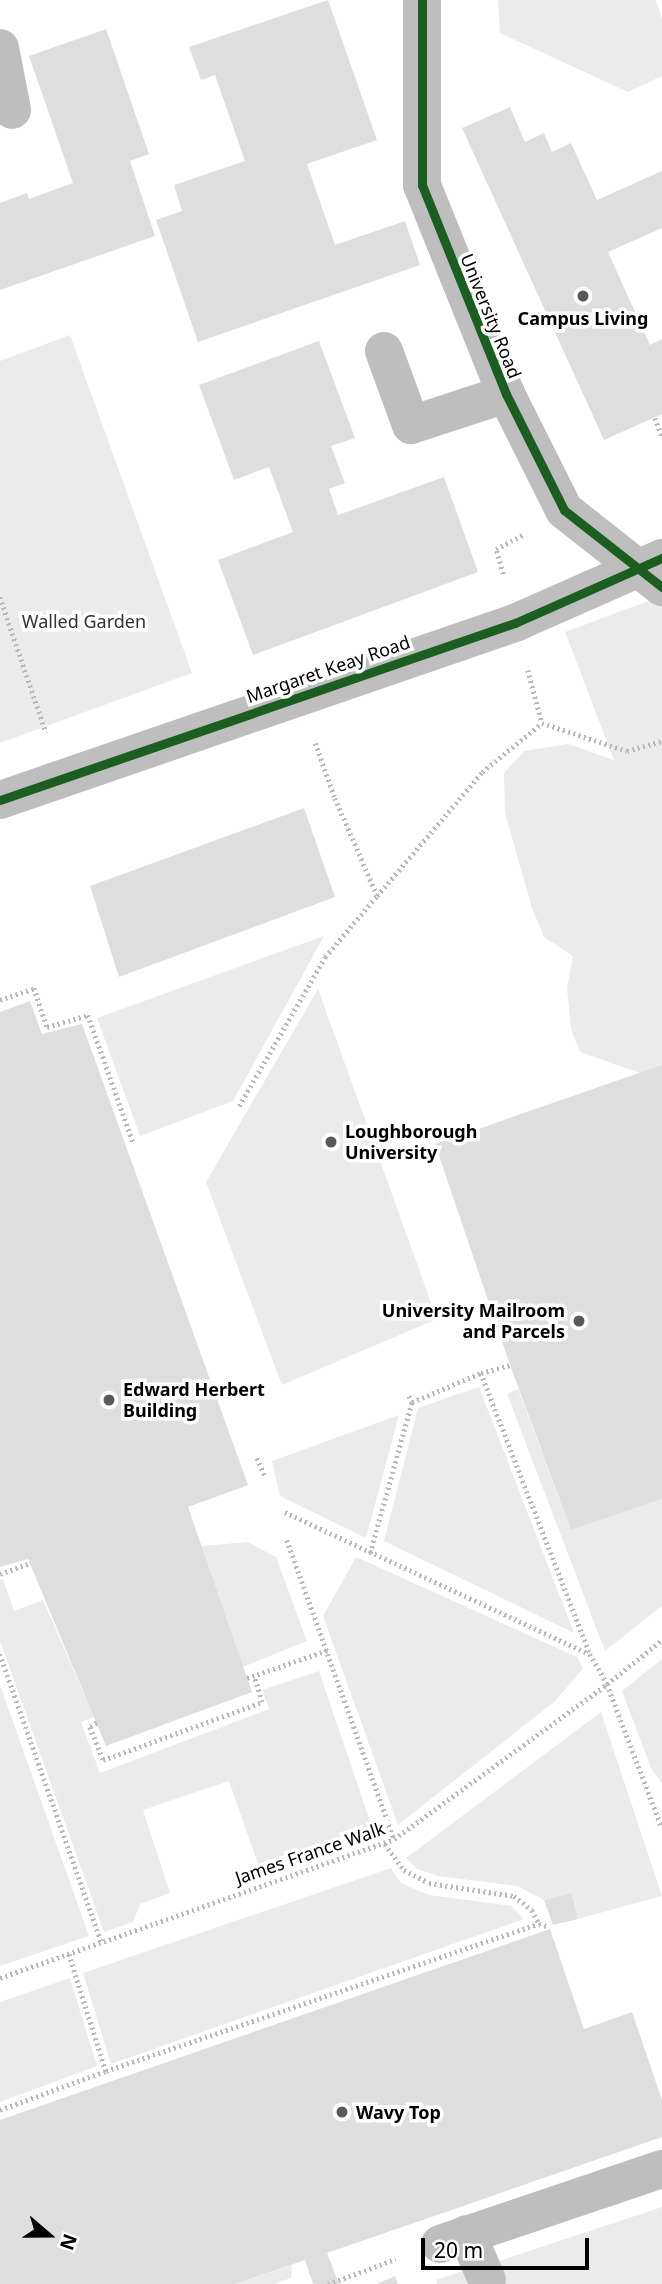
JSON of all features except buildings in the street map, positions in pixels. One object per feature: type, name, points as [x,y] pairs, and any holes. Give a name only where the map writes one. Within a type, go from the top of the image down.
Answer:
[{"type":"street","name":"University Road","points":[[422,0],[422,185],[506,394],[564,510],[654,571]]},
{"type":"street","points":[[0,48],[12,110]]},
{"type":"street","points":[[384,351],[411,425],[506,394]]},
{"type":"street","name":"Margaret Keay Road","points":[[0,800],[299,695],[515,623],[654,571]]},
{"type":"street","points":[[487,2280],[453,2239],[662,2169]]},
{"type":"path","points":[[654,418],[662,436]]},
{"type":"path","points":[[0,597],[48,736]]},
{"type":"path","points":[[299,695],[334,797],[377,896]]},
{"type":"path","points":[[239,1106],[325,957],[482,772],[542,723],[627,751],[662,741]]},
{"type":"path","points":[[0,1000],[34,988],[47,1027],[88,1016],[133,1142]]},
{"type":"path","points":[[412,1402],[481,1373],[510,1366]]},
{"type":"path","points":[[481,1373],[590,1654],[607,1684],[662,1828]]},
{"type":"path","points":[[370,1553],[412,1402],[409,1396]]},
{"type":"path","points":[[257,1458],[265,1476]]},
{"type":"path","points":[[285,1512],[590,1654]]},
{"type":"path","points":[[287,1540],[394,1839]]},
{"type":"path","points":[[0,1574],[30,1563]]},
{"type":"path","points":[[247,1678],[328,1650]]},
{"type":"path","points":[[0,1654],[102,1943]]},
{"type":"path","points":[[97,1723],[90,1727],[103,1760],[262,1702],[254,1676]]},
{"type":"path","points":[[385,1844],[404,1870],[429,1883],[514,1895],[532,1910],[539,1924]]},
{"type":"path","points":[[0,2110],[106,2071],[539,1924],[550,1927]]},
{"type":"path","points":[[69,1954],[106,2071]]},
{"type":"path","points":[[328,2284],[453,2239]]},
{"type":"green space","points":[[498,0],[656,0],[662,19],[662,76],[628,92],[500,33]]},
{"type":"green space","name":"Walled Garden","points":[[70,335],[192,673],[0,743],[0,361]]},
{"type":"green space","points":[[662,596],[662,1065],[640,1073],[580,1052],[571,1029],[567,988],[573,956],[544,937],[532,908],[505,813],[504,773],[524,751],[568,744],[614,760],[565,632]]},
{"type":"green space","points":[[324,936],[233,1101],[140,1136],[97,1018]]},
{"type":"green space","points":[[318,989],[437,1319],[282,1385],[206,1182]]},
{"type":"green space","points":[[479,1387],[574,1633],[384,1541],[418,1408]]},
{"type":"green space","points":[[518,1389],[571,1530],[662,1499],[662,1606],[605,1651],[507,1394]]},
{"type":"green space","points":[[399,1415],[366,1538],[280,1496],[272,1461]]},
{"type":"green space","points":[[248,1542],[276,1557],[307,1641],[243,1667],[201,1546]]},
{"type":"green space","points":[[356,1557],[577,1657],[583,1669],[554,1702],[398,1825],[323,1616]]},
{"type":"green space","points":[[3,1579],[14,1611],[43,1600],[94,1717],[81,1722],[100,1773],[269,1709],[262,1690],[319,1671],[372,1827],[258,1864],[229,1781],[143,1810],[170,1893],[140,1904],[133,1922],[104,1932],[0,1641],[0,1580]]},
{"type":"green space","points":[[662,1659],[662,1783],[651,1768],[622,1691]]},
{"type":"green space","points":[[0,1685],[89,1936],[0,1966]]},
{"type":"green space","points":[[601,1712],[662,1896],[578,1919],[570,1893],[544,1900],[517,1886],[438,1876],[417,1869],[406,1858]]},
{"type":"green space","points":[[391,1868],[401,1883],[429,1895],[511,1906],[524,1919],[111,2064],[83,1973]]},
{"type":"green space","points":[[70,1978],[97,2066],[0,2102],[0,2002]]},
{"type":"green space","points":[[662,2207],[662,2284],[506,2284],[496,2262]]},
{"type":"green space","points":[[292,2265],[291,2278],[274,2284],[235,2284]]},
{"type":"green space","points":[[469,2269],[475,2284],[437,2284],[436,2280]]},
{"type":"cycle path","points":[[422,0],[422,185],[506,394],[564,510],[662,587]]},
{"type":"cycle path","points":[[0,800],[515,623],[662,558]]},
{"type":"place","name":"Campus Living","points":[[583,296]]},
{"type":"place","name":"Loughborough University","points":[[331,1142]]},
{"type":"place","name":"University Mailroom and Parcels","points":[[579,1321]]},
{"type":"place","name":"Edward Herbert Building","points":[[109,1400]]},
{"type":"place","name":"Wavy Top","points":[[342,2112]]}]
